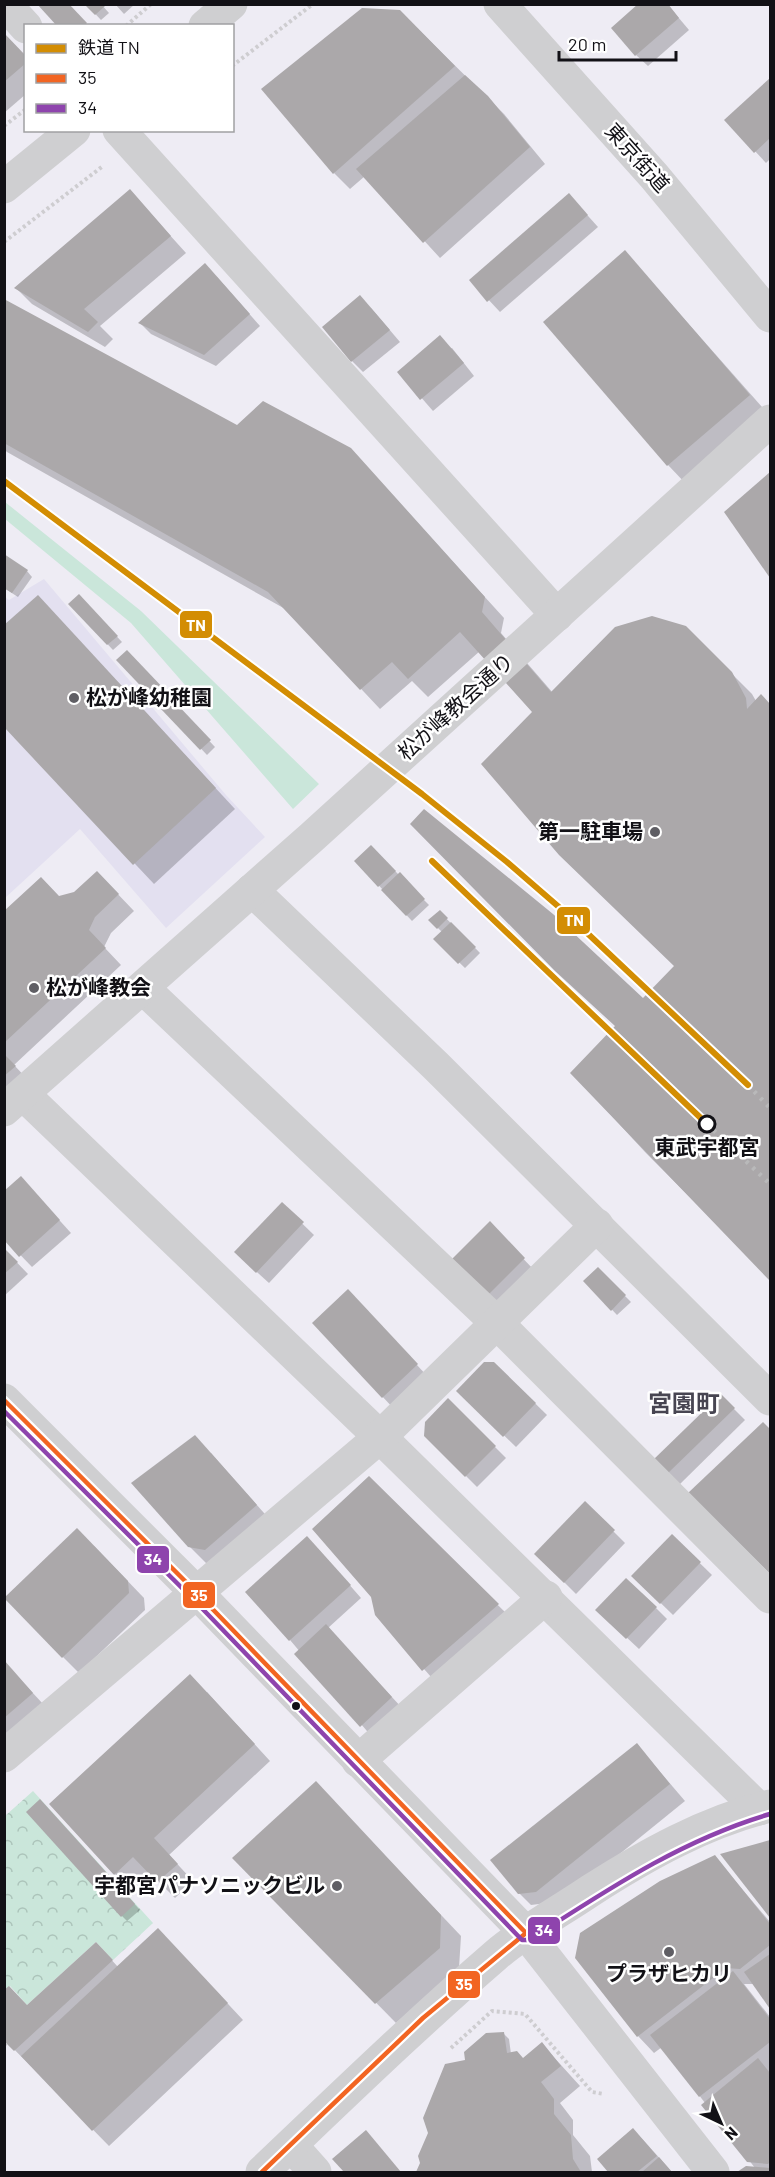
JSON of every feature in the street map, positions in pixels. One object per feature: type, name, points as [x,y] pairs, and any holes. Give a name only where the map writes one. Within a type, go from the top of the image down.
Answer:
[{"type":"main road","points":[[5,4],[24,25]]},
{"type":"main road","points":[[207,24],[231,4]]},
{"type":"main road","name":"東京街道","points":[[500,4],[654,176],[771,316]]},
{"type":"main road","points":[[4,187],[72,132]]},
{"type":"main road","points":[[125,137],[557,615]]},
{"type":"main road","name":"松が峰教会通り","points":[[14,1102],[771,421]]},
{"type":"main road","points":[[252,890],[436,1066],[771,1399]]},
{"type":"main road","points":[[143,988],[498,1324],[771,1597]]},
{"type":"main road","points":[[14,1102],[380,1437],[765,1807],[710,1826],[663,1846],[526,1933],[496,1955],[412,2030],[262,2172]]},
{"type":"main road","points":[[5,1756],[380,1437],[597,1225]]},
{"type":"main road","points":[[4,1400],[197,1593],[526,1933],[713,2172]]},
{"type":"main road","points":[[358,1761],[546,1598]]},
{"type":"main road","points":[[291,2145],[315,2172]]},
{"type":"path","points":[[128,24],[151,4]]},
{"type":"path","points":[[234,64],[312,4]]},
{"type":"path","points":[[4,126],[24,111]]},
{"type":"path","points":[[4,242],[125,137]]},
{"type":"path","points":[[442,2056],[492,2012],[525,2014],[592,2092],[610,2095]]},
{"type":"shaded area","name":"松が峰幼稚園","points":[[44,579],[226,795],[265,837],[166,928],[80,829],[5,898],[5,597],[9,600]]},
{"type":"green space","points":[[5,502],[141,611],[319,784],[293,809],[131,623],[5,519]]},
{"type":"green space","points":[[33,1791],[153,1923],[113,1960],[96,1942],[27,2005],[10,1986],[5,1990],[5,1816]]},
{"type":"building","points":[[37,4],[69,4],[87,23],[86,24],[55,24]]},
{"type":"building","points":[[84,4],[103,4],[105,6],[95,15]]},
{"type":"building","points":[[638,4],[668,4],[679,18],[635,56],[611,28]]},
{"type":"building","points":[[362,8],[400,10],[455,66],[333,174],[261,89]]},
{"type":"building","points":[[4,33],[24,54],[24,65],[4,82]]},
{"type":"building","points":[[465,75],[488,96],[530,147],[423,243],[356,169]]},
{"type":"building","points":[[770,78],[770,138],[754,153],[724,120]]},
{"type":"building","points":[[130,189],[171,236],[84,309],[98,322],[88,332],[14,288]]},
{"type":"building","points":[[569,193],[588,215],[487,302],[469,280]]},
{"type":"building","points":[[625,250],[750,395],[667,466],[543,322]]},
{"type":"building","points":[[205,263],[250,314],[204,355],[138,323]]},
{"type":"building","points":[[360,295],[390,330],[351,362],[322,327]]},
{"type":"building","points":[[4,299],[237,425],[263,401],[351,448],[485,597],[482,612],[551,692],[615,627],[652,616],[686,626],[732,672],[746,698],[747,709],[761,694],[770,704],[770,1281],[570,1073],[615,1026],[555,971],[410,824],[424,809],[553,914],[643,998],[674,966],[559,855],[481,764],[532,712],[460,632],[408,679],[392,662],[360,690],[268,592],[4,443]]},
{"type":"building","points":[[440,335],[464,363],[420,400],[397,372]]},
{"type":"building","points":[[770,472],[770,578],[724,512]]},
{"type":"building","points":[[4,554],[28,570],[12,593],[4,588]]},
{"type":"building","points":[[79,594],[118,636],[107,645],[68,604]]},
{"type":"building","name":"松が峰幼稚園","points":[[38,595],[216,788],[133,865],[4,727],[4,625]]},
{"type":"building","points":[[127,650],[166,691],[155,701],[116,660]]},
{"type":"building","points":[[172,699],[211,740],[200,750],[161,709]]},
{"type":"building","points":[[371,845],[396,871],[378,887],[354,861]]},
{"type":"building","name":"松が峰教会","points":[[97,871],[119,894],[95,917],[89,930],[106,948],[4,1043],[4,911],[41,877],[59,896],[74,892]]},
{"type":"building","points":[[400,872],[425,899],[406,916],[381,890]]},
{"type":"building","points":[[440,910],[448,918],[437,929],[428,920]]},
{"type":"building","points":[[451,922],[476,947],[458,964],[433,939]]},
{"type":"building","points":[[4,1054],[16,1066],[4,1076]]},
{"type":"building","points":[[21,1176],[60,1220],[19,1257],[4,1240],[4,1191]]},
{"type":"building","points":[[282,1202],[304,1222],[256,1273],[234,1252]]},
{"type":"building","points":[[490,1221],[525,1258],[488,1295],[452,1259]]},
{"type":"building","points":[[4,1248],[18,1262],[4,1274]]},
{"type":"building","points":[[598,1267],[626,1295],[611,1311],[583,1281]]},
{"type":"building","points":[[348,1289],[418,1364],[382,1398],[312,1323]]},
{"type":"building","points":[[484,1362],[494,1362],[536,1403],[503,1437],[456,1391]]},
{"type":"building","points":[[721,1394],[735,1408],[666,1475],[652,1461]]},
{"type":"building","points":[[448,1398],[496,1446],[465,1477],[424,1436],[425,1422]]},
{"type":"building","points":[[763,1422],[770,1429],[770,1574],[688,1493]]},
{"type":"building","points":[[195,1435],[257,1505],[205,1550],[188,1547],[131,1483]]},
{"type":"building","points":[[369,1476],[499,1604],[422,1671],[375,1615],[371,1597],[312,1529]]},
{"type":"building","points":[[585,1501],[615,1530],[564,1583],[534,1554]]},
{"type":"building","points":[[77,1528],[128,1581],[129,1593],[62,1658],[4,1598]]},
{"type":"building","points":[[672,1534],[701,1562],[660,1604],[631,1576]]},
{"type":"building","points":[[307,1536],[351,1585],[289,1641],[245,1592]]},
{"type":"building","points":[[626,1578],[657,1607],[626,1639],[595,1610]]},
{"type":"building","points":[[326,1624],[392,1697],[360,1727],[294,1654]]},
{"type":"building","points":[[4,1660],[33,1693],[4,1718]]},
{"type":"building","points":[[190,1674],[255,1744],[154,1838],[178,1864],[157,1882],[133,1857],[114,1875],[49,1804]]},
{"type":"building","points":[[637,1743],[670,1784],[536,1892],[518,1894],[490,1860]]},
{"type":"building","name":"宇都宮パナソニックビル","points":[[316,1781],[441,1915],[440,1948],[375,2004],[232,1858]]},
{"type":"building","points":[[40,1799],[135,1904],[121,1917],[26,1812]]},
{"type":"building","points":[[770,1840],[770,1918],[720,1854]]},
{"type":"building","name":"プラザヒカリ","points":[[715,1855],[770,1924],[770,1945],[740,1969],[726,1968],[637,2037],[575,1958],[580,1933],[660,1881]]},
{"type":"building","points":[[158,1928],[228,2003],[92,2131],[21,2056]]},
{"type":"building","points":[[96,1942],[113,1960],[14,2051],[4,2041],[4,1990],[9,1986],[27,2005]]},
{"type":"building","points":[[770,1954],[770,2009],[744,1972]]},
{"type":"building","points":[[733,1971],[770,2019],[770,2042],[699,2097],[650,2035]]},
{"type":"building","points":[[504,2032],[507,2053],[517,2051],[523,2058],[542,2042],[561,2066],[541,2082],[554,2099],[554,2114],[571,2135],[573,2159],[581,2172],[416,2172],[420,2163],[418,2156],[428,2133],[423,2118],[445,2064],[465,2060],[464,2052],[486,2033]]},
{"type":"building","points":[[758,2058],[770,2073],[770,2162],[768,2164],[747,2162],[701,2105]]},
{"type":"building","points":[[633,2128],[657,2156],[637,2172],[608,2172],[597,2159]]},
{"type":"building","points":[[366,2130],[401,2172],[344,2172],[332,2159]]},
{"type":"building","points":[[659,2157],[672,2172],[642,2172]]},
{"type":"building","points":[[746,2166],[770,2168],[770,2172],[737,2172]]},
{"type":"railway","points":[[748,1085],[770,1108]]},
{"type":"railway","points":[[707,1124],[770,1184]]},
{"type":"rail line","name":"TN","points":[[4,481],[422,794],[507,862],[567,914],[748,1085]]},
{"type":"rail line","name":"TN","points":[[432,861],[707,1124]]},
{"type":"transit line","name":"35","points":[[4,1400],[197,1593],[526,1933],[423,2018],[262,2172]]},
{"type":"transit line","name":"34","points":[[4,1411],[192,1598],[522,1940],[529,1940],[616,1885],[675,1852],[737,1825],[770,1814]]},
{"type":"place","name":"松が峰幼稚園","points":[[74,698]]},
{"type":"place","name":"第一駐車場","points":[[655,832]]},
{"type":"place","name":"松が峰教会","points":[[34,988]]},
{"type":"place","name":"東武宇都宮","points":[[707,1124]]},
{"type":"place","name":"宇都宮パナソニックビル","points":[[337,1886]]},
{"type":"place","name":"プラザヒカリ","points":[[669,1952]]},
{"type":"district","name":"宮園町","points":[[684,1404]]}]
